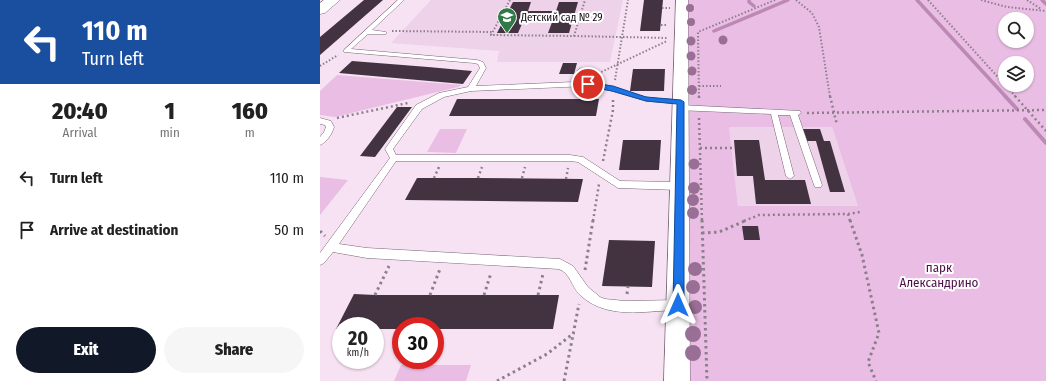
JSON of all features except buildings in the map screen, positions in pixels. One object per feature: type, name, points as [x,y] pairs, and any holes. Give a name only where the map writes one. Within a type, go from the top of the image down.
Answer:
[{"type":"street","points":[[320,10],[333,0]]},
{"type":"street","points":[[677,381],[680,186],[690,106],[682,0]]},
{"type":"lane","points":[[346,50],[401,0]]},
{"type":"lane","points":[[366,32],[384,33]]},
{"type":"lane","points":[[346,50],[475,61],[481,63],[483,68],[471,89]]},
{"type":"lane","points":[[577,84],[580,72]]},
{"type":"lane","points":[[394,158],[389,149],[419,107],[442,95],[471,89],[577,84],[598,85],[646,99],[690,106],[774,113],[795,113],[818,185]]},
{"type":"lane","points":[[774,113],[790,176]]},
{"type":"lane","points":[[320,142],[328,133],[330,127],[324,122]]},
{"type":"lane","points":[[394,158],[570,158],[580,160],[618,184],[680,186]]},
{"type":"lane","points":[[320,260],[331,247],[394,158]]},
{"type":"lane","points":[[331,247],[367,253],[560,264],[567,267],[574,273],[582,289],[599,302],[612,306],[678,305]]},
{"type":"path","points":[[510,0],[491,35],[673,38],[599,73],[580,72]]},
{"type":"path","points":[[574,36],[585,0]]},
{"type":"path","points":[[564,381],[582,289],[613,110],[613,89],[619,64],[628,0]]},
{"type":"path","points":[[707,381],[700,148],[690,106],[699,86],[698,32],[775,0]]},
{"type":"path","points":[[796,0],[812,13],[819,27],[833,113],[837,125]]},
{"type":"path","points":[[928,0],[998,77]]},
{"type":"path","points":[[981,0],[1007,7],[1045,10]]},
{"type":"path","points":[[1027,0],[1045,10]]},
{"type":"path","points":[[384,33],[392,30],[493,32]]},
{"type":"path","points":[[320,66],[346,50]]},
{"type":"path","points":[[699,86],[721,86]]},
{"type":"path","points":[[1011,92],[1046,130]]},
{"type":"path","points":[[324,122],[340,117],[413,102]]},
{"type":"path","points":[[795,113],[1046,110]]},
{"type":"path","points":[[700,148],[735,148]]},
{"type":"path","points":[[702,232],[719,232],[759,215],[848,214],[860,212]]},
{"type":"path","points":[[848,214],[862,255],[879,333],[868,362],[876,381]]},
{"type":"path","points":[[320,231],[324,235]]},
{"type":"path","points":[[375,295],[395,254]]},
{"type":"path","points":[[430,295],[445,257]]},
{"type":"path","points":[[484,295],[495,260]]},
{"type":"path","points":[[538,295],[546,263]]},
{"type":"path","points":[[497,381],[545,356],[574,333]]},
{"type":"shaded area","name":"Детский сад № 29","points":[[431,0],[623,0],[610,62],[497,62],[499,51],[391,43]]},
{"type":"shaded area","points":[[729,127],[832,127],[858,206],[738,207]]},
{"type":"green space","name":"парк Александрино","points":[[687,0],[1046,0],[1046,381],[689,381]],"holes":[[[729,127],[832,127],[858,206],[738,206]]]},
{"type":"green space","points":[[337,75],[462,85],[335,117],[320,115],[320,91]]},
{"type":"green space","points":[[440,129],[467,129],[456,153],[427,152]]},
{"type":"green space","points":[[320,177],[348,180],[320,215]]},
{"type":"green space","points":[[444,365],[471,365],[466,381],[394,381],[399,369],[444,369]]},
{"type":"waterway","points":[[749,0],[749,2],[754,6]]},
{"type":"waterway","points":[[714,31],[788,0]]},
{"type":"waterway","points":[[917,0],[1006,97]]},
{"type":"waterway","points":[[1042,0],[1046,4]]},
{"type":"waterway","points":[[1005,96],[1017,109]]},
{"type":"waterway","points":[[1025,119],[1046,143]]},
{"type":"place","name":"Детский сад № 29","points":[[507,34]]},
{"type":"route","points":[[588,84],[598,85],[646,99],[681,102],[678,305]]}]
